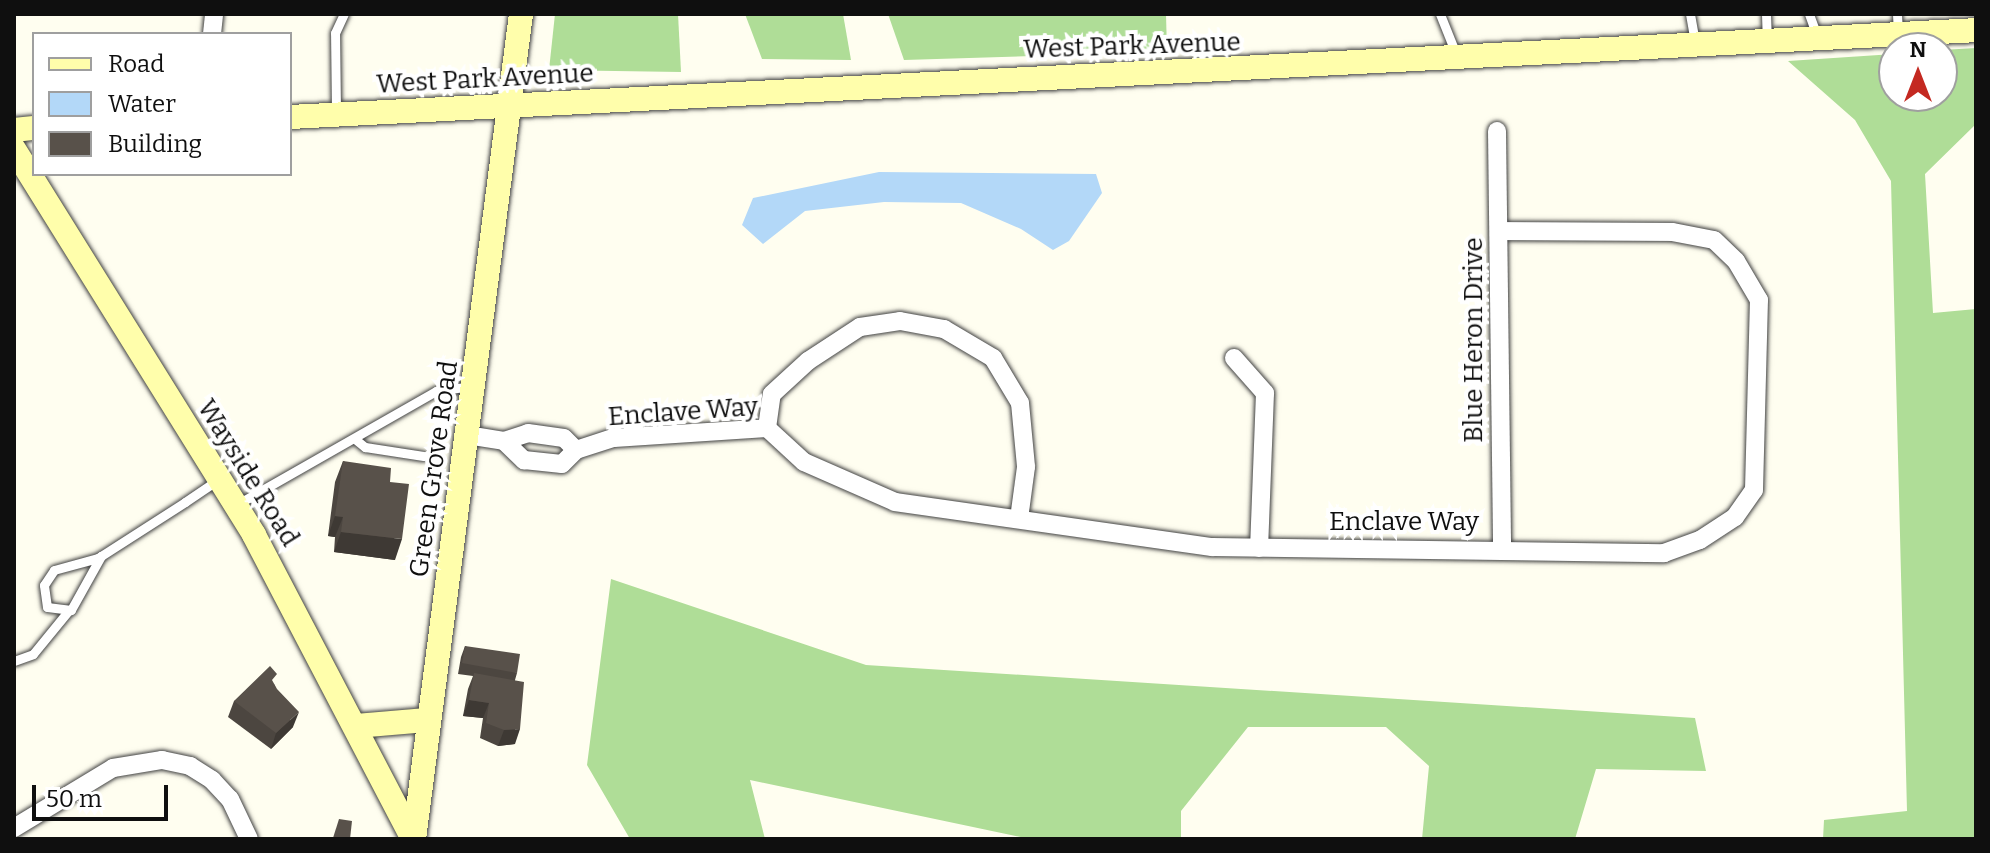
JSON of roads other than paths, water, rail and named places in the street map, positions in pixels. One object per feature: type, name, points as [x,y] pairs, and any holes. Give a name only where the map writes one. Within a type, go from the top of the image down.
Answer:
[{"type":"street","name":"Green Grove Road","points":[[414,839],[427,720],[474,386],[521,14]]},
{"type":"street","name":"West Park Avenue","points":[[292,117],[1818,39],[1897,25],[1976,30]]},
{"type":"street","name":"Blue Heron Drive","points":[[1497,131],[1502,547]]},
{"type":"street","name":"Wayside Road","points":[[14,149],[236,505],[414,839]]},
{"type":"street","name":"Enclave Way","points":[[504,441],[524,460],[562,464],[576,450],[614,438],[767,428],[804,462],[895,502],[1212,547],[1502,547],[1664,553],[1700,540],[1735,517],[1754,490],[1759,300],[1736,261],[1714,240],[1672,232],[1499,231]]},
{"type":"street","points":[[767,428],[772,394],[808,361],[860,327],[900,321],[944,329],[993,358],[1020,403],[1026,467],[1019,519]]},
{"type":"street","points":[[1234,358],[1265,393],[1259,548]]},
{"type":"street","name":"Enclave Way","points":[[467,435],[504,441],[528,433],[564,438],[576,450]]},
{"type":"street","points":[[356,726],[427,720]]},
{"type":"street","points":[[14,828],[113,768],[162,760],[190,766],[212,780],[230,799],[249,839]]},
{"type":"lane","points":[[336,115],[335,33],[344,14]]},
{"type":"lane","points":[[1440,14],[1455,42],[1456,59]]},
{"type":"lane","points":[[1690,14],[1695,46]]},
{"type":"lane","points":[[1766,14],[1768,41]]},
{"type":"lane","points":[[1809,14],[1818,39]]},
{"type":"lane","points":[[236,505],[436,391],[474,386]]},
{"type":"lane","points":[[355,439],[365,447],[423,456]]},
{"type":"lane","points":[[69,610],[47,607],[43,589],[49,576],[66,563],[101,556],[219,479]]},
{"type":"lane","points":[[14,661],[33,654],[69,610],[101,556]]},
{"type":"water","points":[[879,172],[1096,174],[1102,193],[1069,241],[1053,250],[1021,229],[961,203],[884,202],[805,211],[763,244],[742,225],[753,198]]}]
